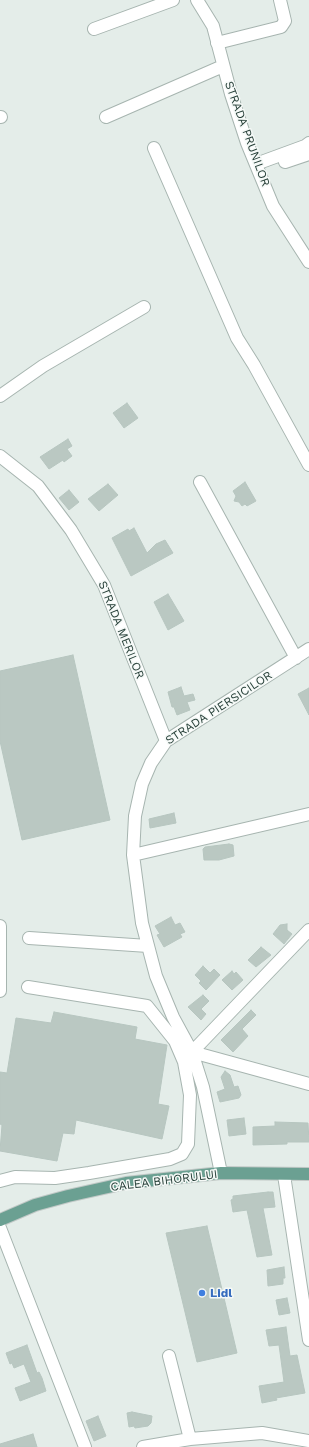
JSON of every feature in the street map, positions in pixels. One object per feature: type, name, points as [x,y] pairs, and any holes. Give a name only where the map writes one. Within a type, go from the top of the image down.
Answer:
[{"type":"main road","name":"CALEA BIHORULUI","points":[[0,1220],[35,1205],[126,1183],[222,1173],[284,1175],[309,1174]]},
{"type":"street","points":[[94,29],[173,0]]},
{"type":"street","name":"STRADA PRUNILOR","points":[[197,0],[213,26],[233,101],[273,206],[309,262]]},
{"type":"street","points":[[217,43],[281,27],[284,21],[280,0]]},
{"type":"street","points":[[106,118],[223,66]]},
{"type":"street","points":[[258,167],[309,143]]},
{"type":"street","points":[[154,148],[237,338],[254,365],[309,465]]},
{"type":"street","points":[[258,167],[309,154]]},
{"type":"street","points":[[0,396],[43,366],[144,307]]},
{"type":"street","name":"STRADA MERILOR","points":[[0,456],[38,486],[71,530],[104,585],[166,741]]},
{"type":"street","points":[[200,482],[296,658]]},
{"type":"street","name":"STRADA PIERSICILOR","points":[[222,1173],[203,1087],[192,1052],[173,1017],[156,976],[142,923],[133,855],[135,816],[142,784],[151,763],[166,741],[309,650]]},
{"type":"street","points":[[133,855],[309,814]]},
{"type":"street","points":[[0,926],[0,991]]},
{"type":"street","points":[[309,930],[192,1052],[309,1084]]},
{"type":"street","points":[[29,938],[148,946]]},
{"type":"street","points":[[0,1181],[15,1177],[55,1178],[170,1159],[182,1154],[188,1144],[190,1095],[184,1062],[175,1041],[147,1006],[28,987]]},
{"type":"street","points":[[284,1175],[309,1340]]},
{"type":"street","points":[[0,1228],[85,1447]]},
{"type":"street","points":[[168,1356],[190,1439]]},
{"type":"street","points":[[143,1447],[177,1444],[190,1439],[262,1433],[309,1441]]},
{"type":"building","points":[[127,403],[138,418],[124,428],[113,413]]},
{"type":"building","points":[[68,439],[72,446],[67,449],[72,456],[64,462],[63,460],[49,469],[40,457]]},
{"type":"building","points":[[245,482],[256,501],[247,506],[245,504],[242,506],[239,502],[234,501],[236,496],[233,491]]},
{"type":"building","points":[[108,484],[118,495],[99,511],[88,499]]},
{"type":"building","points":[[69,490],[79,502],[69,510],[59,498]]},
{"type":"building","points":[[134,528],[147,553],[156,544],[165,540],[173,553],[131,576],[112,538],[128,529],[129,531]]},
{"type":"building","points":[[168,594],[184,621],[168,630],[154,602]]},
{"type":"building","points":[[73,655],[110,820],[22,840],[0,741],[0,671]]},
{"type":"building","points":[[181,687],[184,696],[193,694],[195,700],[187,702],[190,710],[177,715],[174,707],[172,707],[168,692]]},
{"type":"building","points":[[309,688],[309,715],[298,694]]},
{"type":"building","points":[[174,813],[176,823],[150,828],[149,819]]},
{"type":"building","points":[[229,844],[233,845],[234,856],[219,860],[204,860],[203,849],[205,847]]},
{"type":"building","points":[[171,917],[175,925],[180,923],[185,932],[180,934],[182,937],[164,947],[157,935],[160,934],[155,926]]},
{"type":"building","points":[[287,924],[287,930],[292,934],[284,944],[273,934],[280,925]]},
{"type":"building","points":[[261,947],[271,955],[256,967],[248,960]]},
{"type":"building","points":[[203,966],[210,973],[214,969],[220,975],[206,990],[199,983],[201,981],[195,975]]},
{"type":"building","points":[[232,971],[234,974],[236,972],[243,980],[232,990],[222,980]]},
{"type":"building","points":[[203,995],[209,1001],[201,1009],[206,1014],[201,1020],[188,1007]]},
{"type":"building","points":[[251,1010],[256,1015],[242,1029],[248,1036],[233,1052],[221,1040]]},
{"type":"building","points":[[54,1012],[137,1027],[135,1039],[167,1045],[158,1104],[169,1106],[162,1139],[76,1120],[74,1134],[63,1133],[57,1161],[0,1151],[2,1125],[0,1124],[0,1072],[7,1073],[16,1018],[51,1023]]},
{"type":"building","points":[[225,1071],[230,1075],[234,1087],[238,1086],[241,1095],[239,1098],[220,1102],[217,1092],[225,1089],[221,1077]]},
{"type":"building","points":[[244,1118],[246,1134],[229,1136],[227,1120]]},
{"type":"building","points":[[275,1122],[308,1123],[309,1142],[253,1145],[253,1127],[275,1126]]},
{"type":"building","points":[[273,1192],[275,1207],[263,1208],[272,1255],[257,1257],[247,1210],[233,1212],[231,1200],[233,1199],[233,1196]]},
{"type":"building","name":"Lidl","points":[[207,1226],[237,1353],[197,1362],[166,1233]]},
{"type":"building","points":[[284,1267],[285,1278],[283,1278],[283,1284],[268,1286],[267,1270]]},
{"type":"building","points":[[287,1298],[290,1313],[279,1315],[276,1300]]},
{"type":"building","points":[[286,1327],[290,1356],[297,1355],[305,1393],[276,1398],[277,1400],[262,1403],[259,1386],[284,1382],[279,1345],[269,1346],[266,1330]]},
{"type":"building","points":[[27,1345],[37,1373],[39,1372],[42,1378],[46,1391],[20,1401],[15,1388],[31,1382],[24,1364],[14,1368],[12,1363],[10,1364],[6,1353]]},
{"type":"building","points":[[132,1412],[152,1416],[151,1423],[148,1426],[135,1428],[134,1426],[129,1427],[127,1413]]},
{"type":"building","points":[[98,1416],[106,1436],[94,1441],[86,1421]]},
{"type":"building","points":[[33,1434],[37,1447],[0,1447],[0,1444]]},
{"type":"place","name":"Lidl","points":[[202,1293]]}]
